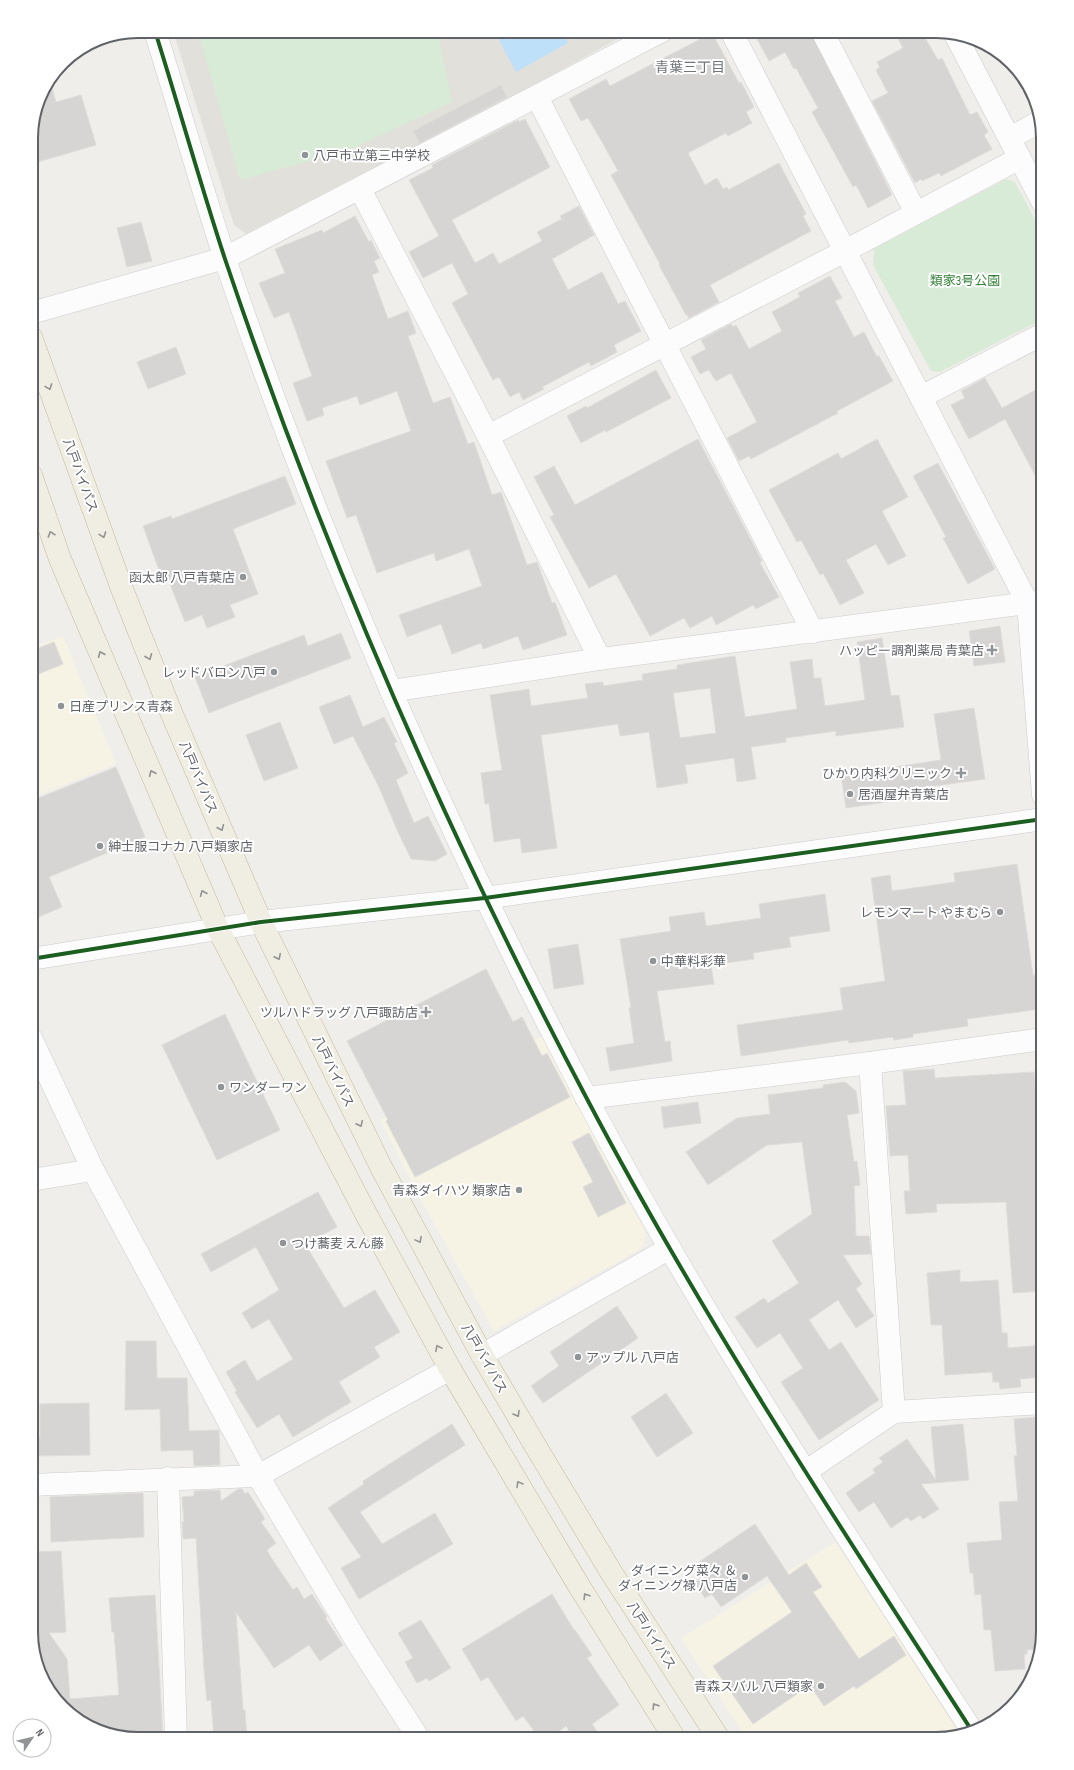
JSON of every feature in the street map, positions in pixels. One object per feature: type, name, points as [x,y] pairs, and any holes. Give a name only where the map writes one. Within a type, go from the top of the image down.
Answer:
[{"type":"highway","name":"八戸バイパス","points":[[38,356],[125,596],[171,712],[261,922],[382,1169],[482,1355],[611,1572],[714,1732]]},
{"type":"highway","points":[[38,495],[60,559],[218,929],[365,1212],[450,1369],[579,1586],[672,1732]]},
{"type":"street","points":[[157,38],[225,258],[303,476],[391,691],[485,898],[586,1098],[670,1248],[805,1472],[970,1726]]},
{"type":"street","points":[[38,311],[225,258],[649,38]]},
{"type":"street","points":[[735,38],[921,397],[1035,602],[1036,626]]},
{"type":"street","points":[[826,38],[916,213]]},
{"type":"street","points":[[958,41],[1036,190]]},
{"type":"street","points":[[537,97],[813,632]]},
{"type":"street","points":[[1010,138],[1035,124]]},
{"type":"street","points":[[488,436],[845,251],[1020,158]]},
{"type":"street","points":[[360,189],[488,436],[600,659]]},
{"type":"street","points":[[921,397],[1036,338]]},
{"type":"street","points":[[391,691],[600,659],[1035,602]]},
{"type":"street","points":[[38,958],[261,922],[485,898],[1036,820]]},
{"type":"street","points":[[586,1098],[870,1063],[1036,1040]]},
{"type":"street","points":[[38,1053],[93,1170],[258,1476],[360,1647],[415,1732]]},
{"type":"street","points":[[870,1063],[894,1412]]},
{"type":"street","points":[[38,1179],[93,1170]]},
{"type":"street","points":[[482,1355],[670,1248]]},
{"type":"street","points":[[38,1485],[168,1478],[258,1476],[450,1369]]},
{"type":"street","points":[[805,1472],[894,1412],[1036,1403]]},
{"type":"street","points":[[168,1478],[176,1732]]},
{"type":"shaded area","name":"八戸市立第三中学校","points":[[175,38],[619,38],[532,86],[246,234],[234,225]]},
{"type":"shaded area","name":"日産プリンス青森","points":[[63,636],[116,764],[38,795],[38,645]]},
{"type":"shaded area","name":"青森ダイハツ 類家店","points":[[543,1036],[614,1175],[646,1233],[642,1248],[494,1331],[424,1205],[380,1120]]},
{"type":"shaded area","name":"青森スバル 八戸類家","points":[[836,1542],[958,1730],[943,1732],[742,1732],[681,1638]]},
{"type":"green space","points":[[200,38],[438,38],[452,102],[352,149],[240,180]]},
{"type":"green space","name":"類家3号公園","points":[[1006,179],[1015,182],[1036,222],[1036,323],[940,372],[931,371],[873,265],[874,249]]},
{"type":"water","points":[[498,38],[565,38],[568,43],[516,72]]},
{"type":"building","points":[[702,38],[715,38],[754,107],[746,112],[752,123],[728,136],[726,133],[688,153],[705,185],[717,178],[723,189],[727,187],[728,190],[779,163],[806,214],[803,216],[811,231],[710,285],[719,302],[689,318],[611,175],[618,171],[588,118],[581,121],[569,99],[606,79],[610,86]]},
{"type":"building","points":[[814,38],[892,195],[868,208],[856,185],[853,187],[812,112],[818,108],[796,68],[794,69],[785,52],[769,61],[757,39]]},
{"type":"building","points":[[898,38],[925,38],[938,60],[942,58],[970,115],[977,112],[988,132],[984,135],[992,149],[941,176],[939,173],[922,181],[921,179],[915,183],[872,101],[888,93],[876,70],[880,67],[877,62],[903,48]]},
{"type":"building","points":[[501,85],[507,97],[420,143],[413,131]]},
{"type":"building","points":[[52,87],[56,102],[81,95],[96,145],[38,162],[38,131],[41,112]]},
{"type":"building","points":[[525,119],[550,167],[452,220],[475,263],[493,253],[499,264],[542,241],[537,232],[562,219],[560,216],[579,206],[594,235],[552,259],[568,290],[602,272],[618,304],[625,301],[641,331],[614,345],[617,352],[591,366],[589,362],[542,387],[544,389],[523,400],[519,392],[510,397],[499,377],[493,380],[452,303],[468,294],[452,263],[423,278],[409,252],[439,236],[409,180],[433,168],[432,165],[518,120],[519,122]]},
{"type":"building","points":[[355,216],[369,242],[371,240],[380,258],[374,261],[379,272],[372,275],[388,319],[408,311],[416,333],[408,336],[433,403],[450,397],[468,444],[474,442],[492,495],[501,492],[527,565],[537,562],[552,603],[555,602],[567,635],[523,650],[518,636],[483,649],[481,643],[452,654],[441,624],[407,637],[399,615],[482,586],[469,549],[436,561],[434,553],[377,573],[356,515],[347,518],[326,461],[411,431],[397,391],[360,405],[357,396],[322,408],[324,415],[307,421],[293,383],[312,376],[289,312],[274,318],[259,283],[285,273],[275,249],[322,230],[323,233]]},
{"type":"building","points":[[141,222],[152,261],[127,267],[117,228]]},
{"type":"building","points":[[830,276],[842,298],[835,301],[854,337],[864,332],[877,357],[879,356],[893,381],[837,411],[838,413],[751,459],[749,456],[739,461],[727,438],[757,422],[731,373],[716,381],[709,370],[700,374],[691,357],[706,349],[701,340],[731,324],[733,327],[736,325],[749,349],[782,331],[772,312],[800,297],[798,293]]},
{"type":"building","points":[[176,347],[186,374],[148,389],[137,362]]},
{"type":"building","points":[[656,370],[671,398],[606,432],[605,430],[581,443],[567,416],[586,406],[587,408]]},
{"type":"building","points":[[985,378],[1002,408],[1036,390],[1036,477],[1005,419],[969,439],[951,405],[965,398],[961,391]]},
{"type":"building","points":[[698,439],[762,561],[760,563],[779,597],[756,609],[753,605],[716,625],[712,616],[690,628],[684,618],[650,636],[616,574],[589,588],[550,517],[554,515],[534,477],[554,466],[575,505]]},
{"type":"building","points":[[877,439],[908,497],[882,511],[906,556],[888,565],[876,544],[846,560],[864,593],[840,605],[823,573],[820,575],[801,540],[797,542],[769,490],[838,453],[841,459]]},
{"type":"building","points":[[938,463],[995,569],[968,584],[943,538],[946,537],[913,476]]},
{"type":"building","points":[[285,476],[296,504],[233,529],[258,594],[230,605],[235,617],[207,628],[202,615],[185,622],[168,579],[163,581],[143,526],[171,516],[172,519]]},
{"type":"building","points":[[1000,626],[1005,662],[974,666],[969,631]]},
{"type":"building","points":[[341,633],[351,658],[209,713],[195,677],[304,635],[308,646]]},
{"type":"building","points":[[882,638],[891,696],[899,695],[904,727],[836,736],[836,731],[786,738],[786,742],[751,747],[756,779],[737,782],[734,758],[685,765],[688,783],[657,788],[649,732],[620,736],[618,724],[541,735],[557,848],[522,853],[520,838],[494,842],[489,804],[485,804],[481,773],[502,770],[490,695],[529,689],[531,706],[588,698],[585,684],[603,682],[603,686],[643,680],[642,674],[677,669],[677,665],[735,656],[745,717],[797,709],[790,662],[812,659],[814,678],[821,678],[825,706],[865,700],[857,642]],"holes":[[[710,688],[716,733],[680,738],[673,693]]]},
{"type":"building","points":[[54,642],[63,664],[38,674],[38,648]]},
{"type":"building","points":[[350,695],[363,727],[384,717],[397,742],[394,743],[408,773],[396,780],[414,823],[428,816],[447,854],[435,861],[411,859],[379,787],[353,736],[334,744],[319,707]]},
{"type":"building","points":[[974,708],[985,779],[913,789],[914,798],[846,808],[841,775],[941,760],[934,714]]},
{"type":"building","points":[[280,722],[298,768],[264,781],[246,735]]},
{"type":"building","points":[[116,767],[145,837],[49,877],[62,907],[38,917],[38,798]]},
{"type":"building","points":[[1017,864],[1033,975],[1036,975],[1036,1010],[967,1019],[968,1026],[913,1034],[913,1037],[894,1040],[893,1037],[849,1043],[848,1040],[741,1056],[737,1025],[843,1010],[840,988],[885,981],[871,878],[890,875],[892,891],[955,882],[954,873]]},
{"type":"building","points":[[825,894],[830,931],[789,937],[791,947],[753,953],[754,959],[711,965],[714,984],[657,991],[665,1042],[670,1041],[672,1061],[610,1071],[606,1048],[634,1043],[629,1008],[631,1008],[620,939],[671,931],[669,917],[704,912],[706,926],[761,918],[759,904]]},
{"type":"building","points":[[578,944],[584,984],[554,989],[548,949]]},
{"type":"building","points":[[486,969],[513,1022],[522,1017],[542,1056],[547,1053],[570,1097],[415,1177],[386,1121],[388,1120],[347,1041]]},
{"type":"building","name":"ワンダーワン","points":[[225,1014],[280,1130],[217,1160],[162,1045]]},
{"type":"building","points":[[934,1069],[935,1078],[1034,1072],[1036,1099],[1036,1291],[1013,1293],[1006,1202],[936,1204],[937,1212],[906,1214],[904,1191],[910,1191],[908,1155],[890,1156],[886,1106],[906,1105],[903,1071]]},
{"type":"building","points":[[845,1082],[856,1091],[859,1113],[847,1115],[854,1162],[857,1161],[860,1185],[854,1186],[856,1236],[869,1236],[871,1254],[843,1255],[862,1284],[856,1289],[874,1316],[856,1328],[838,1300],[809,1320],[829,1350],[841,1342],[879,1400],[819,1440],[781,1382],[803,1368],[780,1333],[757,1348],[735,1317],[764,1298],[768,1303],[799,1283],[772,1241],[812,1214],[802,1142],[767,1145],[708,1185],[686,1152],[737,1118],[770,1114],[768,1095],[823,1088],[823,1085]]},
{"type":"building","points":[[698,1102],[701,1123],[664,1128],[661,1107]]},
{"type":"building","points":[[589,1133],[626,1203],[598,1217],[583,1187],[593,1182],[572,1142]]},
{"type":"building","points":[[318,1192],[337,1227],[305,1244],[344,1308],[375,1290],[400,1332],[374,1347],[380,1357],[339,1382],[351,1402],[293,1437],[279,1414],[257,1428],[235,1392],[237,1391],[226,1372],[245,1360],[257,1381],[293,1359],[269,1319],[252,1329],[242,1313],[279,1290],[256,1247],[211,1272],[201,1254]]},
{"type":"building","points":[[960,1270],[960,1282],[998,1280],[1002,1333],[1007,1333],[1008,1348],[1036,1346],[1036,1378],[1020,1379],[1021,1387],[1000,1389],[999,1382],[993,1382],[992,1372],[945,1375],[942,1325],[931,1325],[927,1273]]},
{"type":"building","points":[[617,1306],[638,1338],[543,1403],[531,1386],[559,1366],[550,1352]]},
{"type":"building","points":[[126,1341],[156,1341],[157,1378],[187,1378],[189,1431],[219,1430],[220,1465],[194,1466],[193,1450],[161,1451],[160,1409],[125,1410]]},
{"type":"building","points":[[666,1393],[693,1433],[657,1457],[631,1417]]},
{"type":"building","points":[[89,1403],[90,1455],[38,1456],[38,1437],[40,1437],[40,1404]]},
{"type":"building","points":[[1036,1417],[1036,1632],[1034,1649],[1027,1650],[1027,1654],[1024,1654],[1025,1669],[995,1671],[991,1630],[984,1630],[981,1594],[975,1595],[973,1573],[970,1573],[967,1543],[1002,1540],[999,1502],[1018,1501],[1014,1456],[1017,1456],[1014,1419]]},
{"type":"building","points":[[452,1424],[465,1445],[360,1512],[382,1544],[435,1513],[453,1544],[359,1599],[341,1568],[361,1557],[328,1508],[364,1484],[363,1481]]},
{"type":"building","points":[[963,1424],[969,1480],[921,1484],[939,1509],[923,1519],[920,1515],[911,1521],[907,1517],[891,1528],[874,1502],[859,1512],[846,1493],[875,1473],[873,1469],[883,1462],[879,1458],[907,1439],[936,1480],[931,1427]]},
{"type":"building","points":[[238,1489],[242,1489],[245,1494],[248,1492],[265,1519],[261,1522],[276,1543],[267,1550],[270,1556],[293,1590],[297,1587],[304,1599],[312,1594],[327,1617],[325,1618],[343,1645],[320,1661],[309,1645],[274,1668],[236,1612],[243,1710],[245,1710],[247,1732],[213,1732],[211,1700],[207,1701],[204,1670],[196,1538],[183,1539],[182,1522],[184,1522],[182,1497],[194,1496],[194,1491],[220,1490],[221,1501]]},
{"type":"building","points":[[143,1493],[144,1537],[51,1542],[50,1497]]},
{"type":"building","points":[[755,1524],[789,1575],[806,1563],[822,1587],[813,1592],[859,1659],[894,1636],[906,1655],[856,1689],[854,1686],[824,1706],[810,1685],[753,1724],[713,1666],[792,1612],[767,1576],[721,1607],[712,1594],[705,1598],[695,1583],[701,1578],[693,1566]]},
{"type":"building","points":[[61,1551],[66,1632],[49,1633],[67,1659],[70,1699],[119,1695],[114,1632],[112,1632],[109,1598],[155,1595],[163,1732],[131,1732],[106,1727],[82,1715],[63,1698],[55,1688],[48,1676],[41,1658],[39,1645],[38,1552]]},
{"type":"building","points":[[552,1594],[574,1630],[592,1655],[587,1658],[619,1705],[592,1724],[597,1732],[570,1732],[566,1726],[558,1732],[535,1732],[523,1716],[516,1721],[488,1677],[481,1681],[462,1649]]},
{"type":"building","points":[[421,1620],[451,1668],[429,1681],[427,1678],[417,1683],[405,1662],[413,1658],[398,1633]]},
{"type":"cycle path","points":[[157,38],[225,259],[302,474],[344,580],[389,685],[435,790],[483,893],[586,1097],[630,1179],[676,1259],[723,1339],[821,1497],[969,1727]]},
{"type":"cycle path","points":[[38,958],[261,922],[485,898],[1036,820]]},
{"type":"place","name":"八戸市立第三中学校","points":[[305,155]]},
{"type":"place","name":"函太郎 八戸青葉店","points":[[243,577]]},
{"type":"place","name":"ハッピー調剤薬局 青葉店","points":[[992,650]]},
{"type":"place","name":"レッドバロン八戸","points":[[274,672]]},
{"type":"place","name":"日産プリンス青森","points":[[61,706]]},
{"type":"place","name":"ひかり内科クリニック","points":[[961,773]]},
{"type":"place","name":"居酒屋弁青葉店","points":[[850,794]]},
{"type":"place","name":"紳士服コナカ 八戸類家店","points":[[100,846]]},
{"type":"place","name":"レモンマート やまむら","points":[[1000,912]]},
{"type":"place","name":"中華料彩華","points":[[653,961]]},
{"type":"place","name":"ツルハドラッグ 八戸諏訪店","points":[[426,1012]]},
{"type":"place","name":"ワンダーワン","points":[[221,1087]]},
{"type":"place","name":"青森ダイハツ 類家店","points":[[519,1190]]},
{"type":"place","name":"つけ蕎麦 えん藤","points":[[283,1243]]},
{"type":"place","name":"アップル 八戸店","points":[[578,1357]]},
{"type":"place","name":"ダイニング菜々 ＆ ダイニング禄 八戸店","points":[[745,1577]]},
{"type":"place","name":"青森スバル 八戸類家","points":[[821,1686]]},
{"type":"district","name":"青葉三丁目","points":[[690,67]]}]
